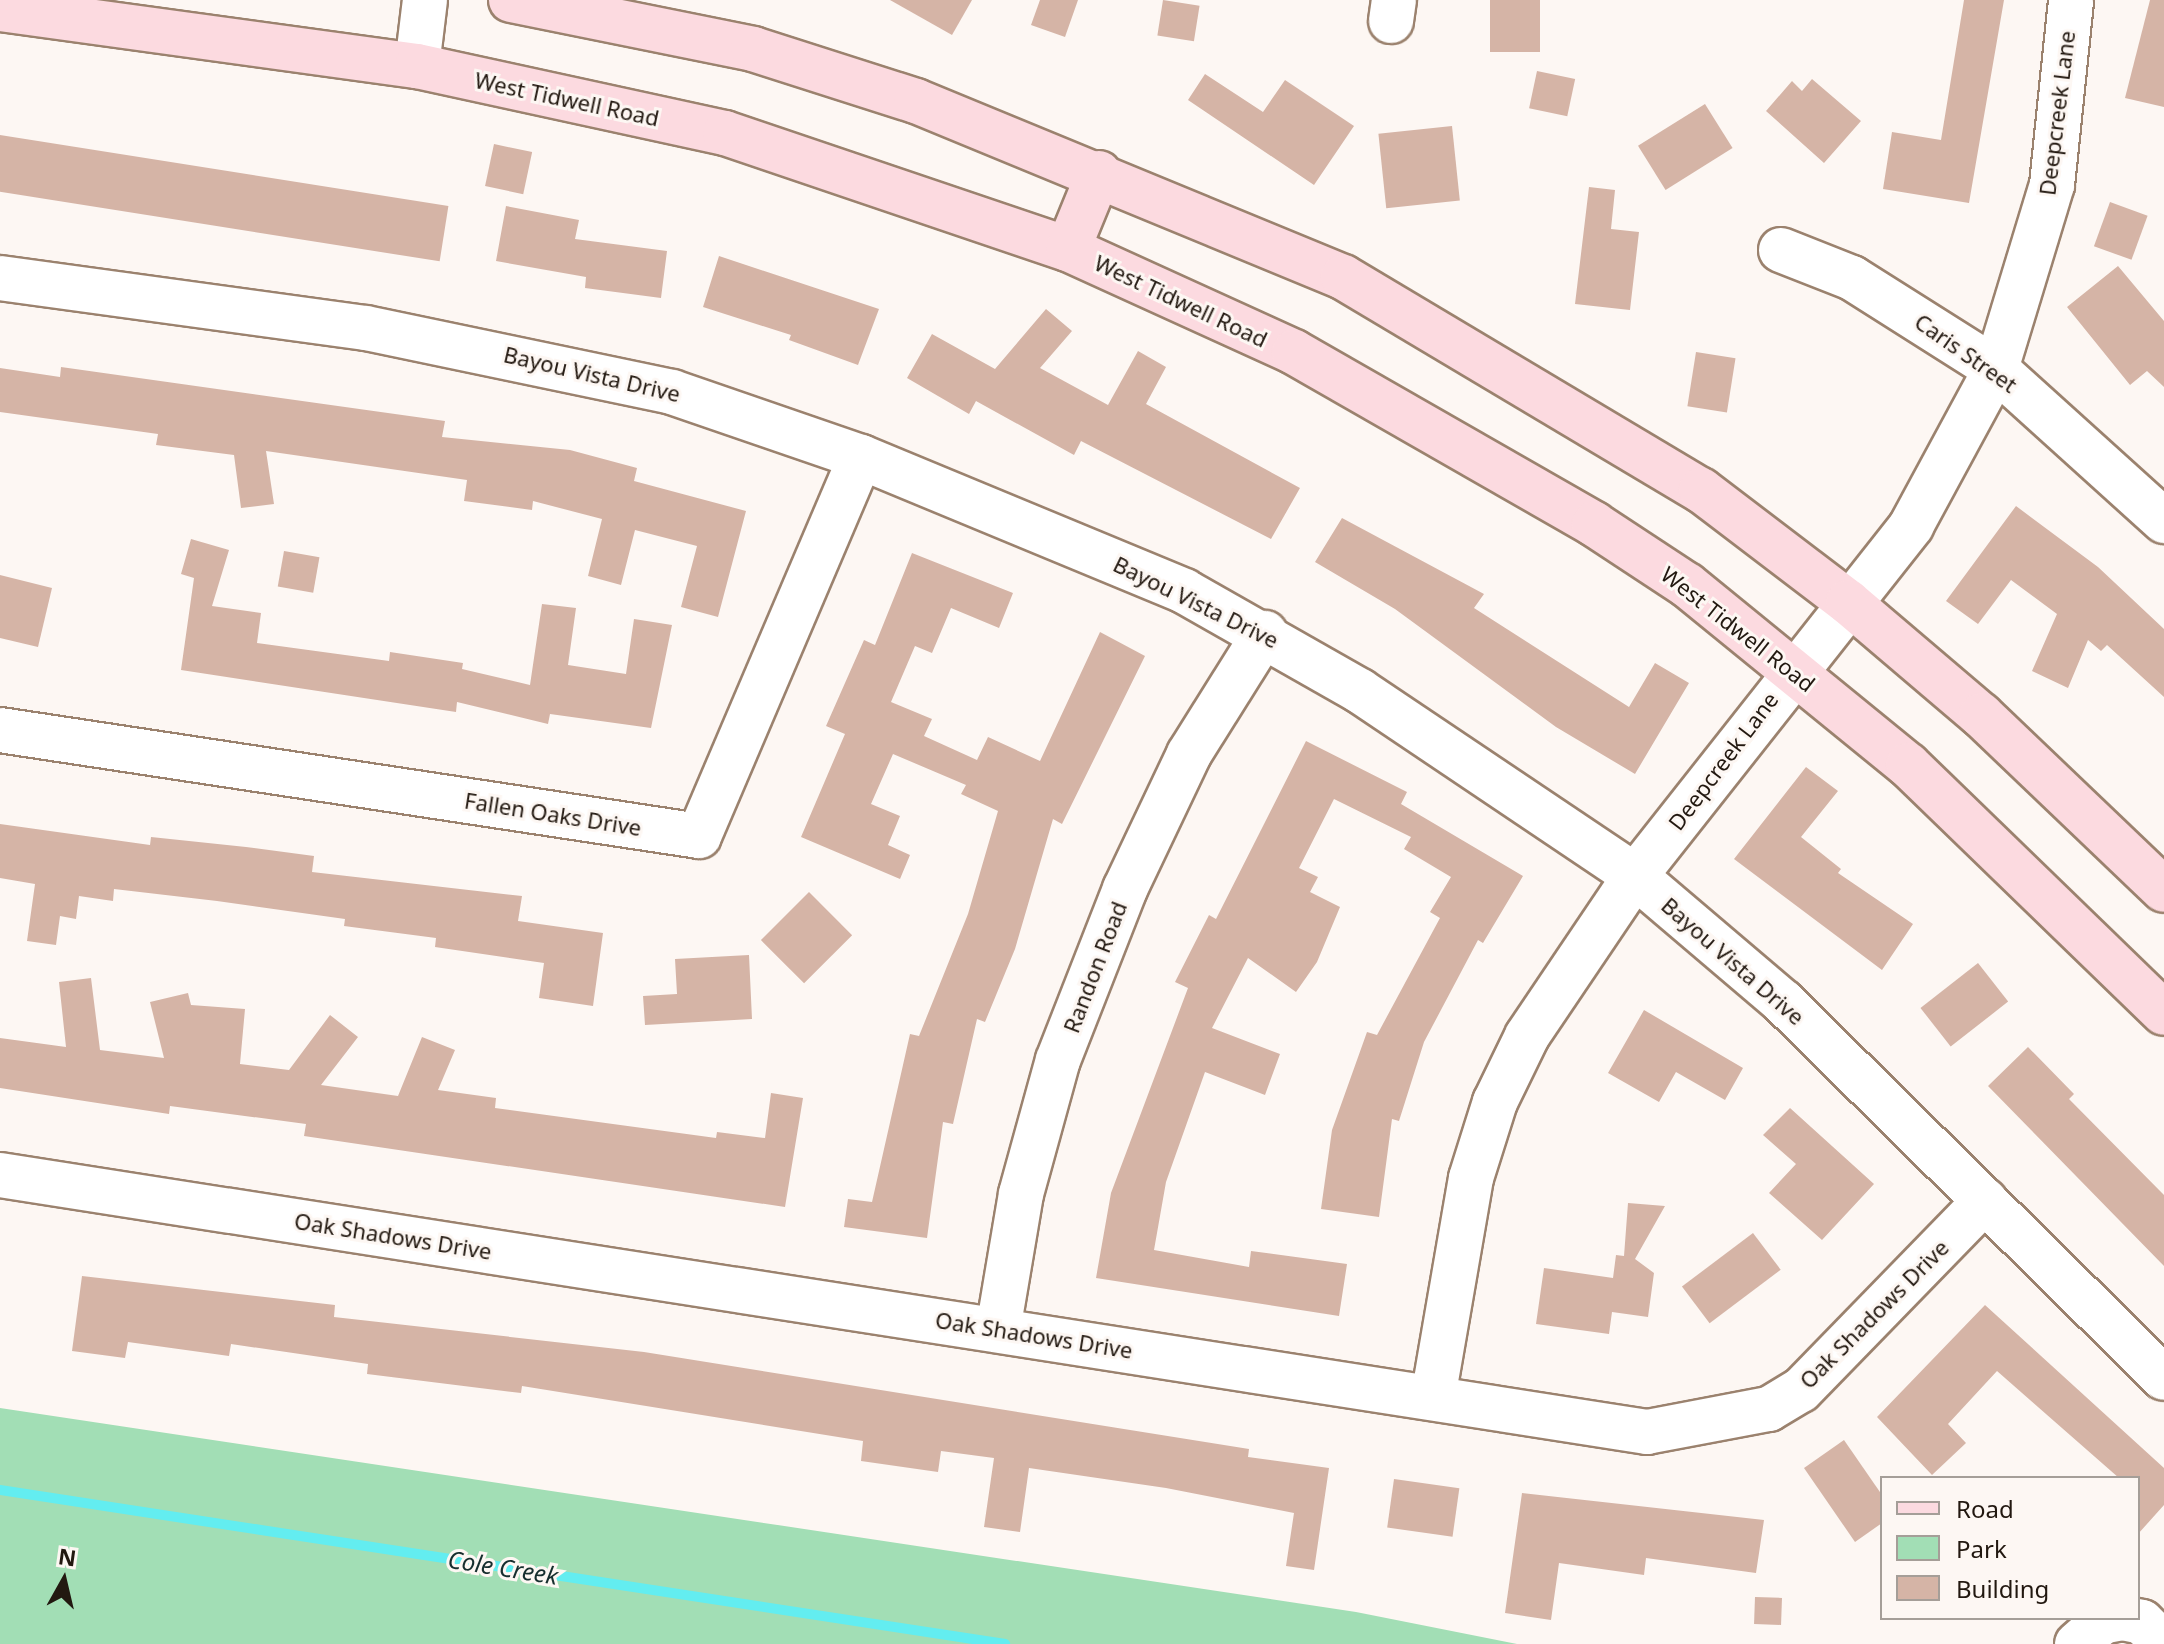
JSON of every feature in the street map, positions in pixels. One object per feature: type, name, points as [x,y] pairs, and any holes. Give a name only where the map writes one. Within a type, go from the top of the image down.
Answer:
[{"type":"main road","points":[[511,0],[753,49],[916,101],[1099,173],[1343,277],[1701,490],[1848,602],[1981,715],[2164,890]]},
{"type":"main road","name":"West Tidwell Road","points":[[0,9],[417,66],[725,133],[1068,249],[1294,352],[1594,524],[1687,585],[1908,765],[2164,1013]]},
{"type":"main road","points":[[1068,249],[1099,173]]},
{"type":"street","points":[[417,66],[425,0]]},
{"type":"street","name":"Deepcreek Lane","points":[[1433,1398],[1471,1178],[1495,1102],[1566,971],[1792,670],[1911,526],[1996,369],[2052,185],[2071,0]]},
{"type":"street","name":"Caris Street","points":[[1781,250],[1852,278],[1996,369],[2164,521]]},
{"type":"street","name":"Bayou Vista Drive","points":[[0,278],[366,328],[512,354],[672,392],[861,457],[1157,579],[1265,633],[1635,876],[1783,1002],[2164,1378]]},
{"type":"street","name":"Fallen Oaks Drive","points":[[0,730],[699,836],[861,457]]},
{"type":"street","name":"Randon Road","points":[[998,1330],[1021,1194],[1058,1060],[1125,889],[1189,754],[1265,633]]},
{"type":"street","name":"Oak Shadows Drive","points":[[0,1175],[1647,1432],[1769,1409],[1801,1390],[1985,1201]]},
{"type":"street","points":[[2077,1644],[2102,1622],[2112,1620]]},
{"type":"street","points":[[2127,1620],[2162,1635]]},
{"type":"green space","points":[[0,1408],[1356,1612],[1517,1644],[0,1644]]},
{"type":"building","points":[[890,0],[972,0],[952,35]]},
{"type":"building","points":[[1040,0],[1078,0],[1065,37],[1031,25]]},
{"type":"building","points":[[1163,0],[1200,6],[1194,41],[1157,36]]},
{"type":"building","points":[[1490,0],[1540,0],[1540,52],[1490,52]]},
{"type":"building","points":[[1964,0],[2004,0],[1969,203],[1883,189],[1892,132],[1941,140]]},
{"type":"building","points":[[2150,0],[2164,0],[2164,107],[2125,98]]},
{"type":"building","points":[[1537,71],[1575,79],[1567,116],[1529,108]]},
{"type":"building","points":[[1205,74],[1263,112],[1285,80],[1354,126],[1314,185],[1188,100]]},
{"type":"building","points":[[1812,79],[1861,121],[1824,163],[1766,111],[1792,81],[1802,91]]},
{"type":"building","points":[[1705,104],[1733,148],[1666,190],[1638,146]]},
{"type":"building","points":[[1452,126],[1460,201],[1386,208],[1378,134]]},
{"type":"building","points":[[0,135],[448,206],[440,261],[0,192]]},
{"type":"building","points":[[494,144],[532,152],[523,194],[485,186]]},
{"type":"building","points":[[1589,187],[1615,190],[1611,229],[1639,232],[1630,310],[1575,304]]},
{"type":"building","points":[[2110,202],[2148,216],[2132,260],[2094,246]]},
{"type":"building","points":[[506,206],[579,220],[575,239],[667,251],[661,298],[585,288],[586,277],[496,261]]},
{"type":"building","points":[[719,256],[879,309],[858,365],[789,340],[791,335],[703,307]]},
{"type":"building","points":[[2118,266],[2164,321],[2164,387],[2147,371],[2130,385],[2067,307]]},
{"type":"building","points":[[1046,309],[1072,331],[1040,368],[1108,405],[1138,351],[1166,367],[1146,404],[1300,488],[1271,539],[1081,441],[1074,455],[976,401],[969,414],[907,378],[932,334],[995,369]]},
{"type":"building","points":[[1696,352],[1736,358],[1727,413],[1687,406]]},
{"type":"building","points":[[61,367],[445,421],[442,437],[570,450],[637,468],[634,481],[746,511],[718,617],[681,607],[697,546],[635,530],[621,585],[588,576],[602,519],[533,501],[532,510],[464,501],[467,480],[266,451],[274,504],[241,508],[234,455],[156,445],[158,434],[0,412],[0,368],[60,377]]},
{"type":"building","points":[[2016,506],[2098,567],[2164,629],[2164,697],[2107,645],[2101,651],[2088,640],[2068,688],[2032,671],[2057,614],[2011,580],[1978,624],[1946,601]]},
{"type":"building","points":[[1342,518],[1484,594],[1474,608],[1629,707],[1655,663],[1689,683],[1635,774],[1556,727],[1395,609],[1315,562]]},
{"type":"building","points":[[191,539],[229,550],[212,606],[261,613],[257,643],[389,661],[390,652],[463,663],[462,669],[530,685],[542,604],[576,608],[568,665],[626,674],[634,619],[672,625],[651,728],[550,714],[548,724],[457,702],[456,712],[181,670],[194,578],[181,574]]},
{"type":"building","points":[[284,551],[319,557],[313,593],[278,586]]},
{"type":"building","points":[[912,553],[1013,593],[999,628],[951,608],[932,653],[915,646],[891,702],[932,719],[924,736],[977,760],[988,737],[1040,761],[1100,632],[1145,656],[1062,824],[1053,819],[1015,949],[985,1022],[977,1019],[953,1124],[943,1122],[927,1238],[844,1227],[848,1199],[872,1202],[910,1034],[919,1036],[968,914],[998,811],[961,794],[966,785],[893,754],[871,804],[900,816],[888,845],[910,855],[900,879],[801,837],[845,734],[826,726],[864,640],[875,645]]},
{"type":"building","points":[[0,575],[52,588],[38,647],[0,638]]},
{"type":"building","points":[[1306,741],[1407,792],[1401,804],[1523,876],[1483,943],[1478,940],[1424,1042],[1399,1121],[1392,1119],[1379,1217],[1321,1209],[1332,1130],[1367,1032],[1377,1035],[1440,918],[1430,912],[1451,877],[1404,849],[1411,837],[1334,799],[1299,868],[1318,877],[1310,892],[1340,907],[1317,962],[1296,992],[1248,958],[1212,1028],[1280,1054],[1265,1095],[1205,1072],[1166,1182],[1154,1250],[1249,1267],[1251,1251],[1347,1264],[1339,1316],[1096,1278],[1111,1193],[1188,988],[1175,982],[1209,915],[1216,919]]},
{"type":"building","points":[[1806,767],[1838,791],[1801,837],[1841,869],[1838,873],[1913,924],[1882,970],[1734,859]]},
{"type":"building","points":[[0,824],[150,845],[151,837],[314,856],[312,872],[522,896],[518,921],[603,933],[593,1006],[539,998],[544,963],[435,947],[436,938],[344,926],[345,919],[114,889],[113,901],[79,896],[76,919],[60,916],[56,945],[27,941],[35,884],[0,878]]},
{"type":"building","points":[[809,892],[852,935],[804,983],[761,940]]},
{"type":"building","points":[[749,955],[752,1019],[645,1025],[643,996],[677,994],[675,959]]},
{"type":"building","points":[[1978,963],[2008,1002],[1951,1047],[1920,1008]]},
{"type":"building","points":[[91,978],[100,1050],[164,1058],[150,1002],[188,993],[191,1005],[245,1009],[240,1064],[289,1070],[330,1015],[358,1037],[321,1085],[398,1096],[422,1037],[455,1050],[438,1090],[496,1098],[495,1108],[716,1138],[717,1132],[765,1138],[771,1093],[803,1098],[785,1207],[304,1136],[306,1124],[170,1106],[169,1114],[0,1088],[0,1038],[66,1047],[59,982]]},
{"type":"building","points":[[1644,1010],[1743,1068],[1725,1100],[1676,1072],[1659,1102],[1608,1073]]},
{"type":"building","points":[[2028,1047],[2074,1094],[2069,1099],[2164,1195],[2164,1266],[1988,1086]]},
{"type":"building","points":[[1790,1108],[1874,1184],[1822,1240],[1769,1193],[1796,1164],[1763,1135]]},
{"type":"building","points":[[1628,1203],[1665,1206],[1635,1259],[1654,1273],[1648,1317],[1612,1312],[1609,1334],[1536,1324],[1544,1268],[1613,1278],[1616,1255],[1624,1256]]},
{"type":"building","points":[[1753,1233],[1781,1270],[1710,1323],[1682,1287]]},
{"type":"building","points":[[82,1276],[335,1305],[334,1317],[644,1352],[1249,1449],[1248,1457],[1329,1468],[1314,1570],[1286,1566],[1294,1513],[1166,1488],[1029,1468],[1020,1532],[984,1527],[994,1458],[941,1451],[938,1472],[861,1461],[863,1441],[522,1386],[521,1393],[367,1374],[368,1364],[231,1344],[229,1356],[128,1342],[125,1358],[72,1351]]},
{"type":"building","points":[[1985,1305],[2164,1468],[2164,1505],[2140,1532],[2140,1476],[2117,1476],[1997,1371],[1948,1424],[1966,1443],[1932,1475],[1877,1417]]},
{"type":"building","points":[[1844,1440],[1880,1492],[1880,1524],[1855,1542],[1804,1468]]},
{"type":"building","points":[[1394,1479],[1459,1488],[1453,1537],[1387,1528]]},
{"type":"building","points":[[1522,1493],[1764,1520],[1756,1573],[1646,1558],[1644,1575],[1559,1563],[1551,1620],[1505,1613]]},
{"type":"building","points":[[1755,1597],[1782,1598],[1781,1625],[1754,1624]]},
{"type":"waterway","name":"Cole Creek","points":[[0,1490],[1005,1644]]}]
